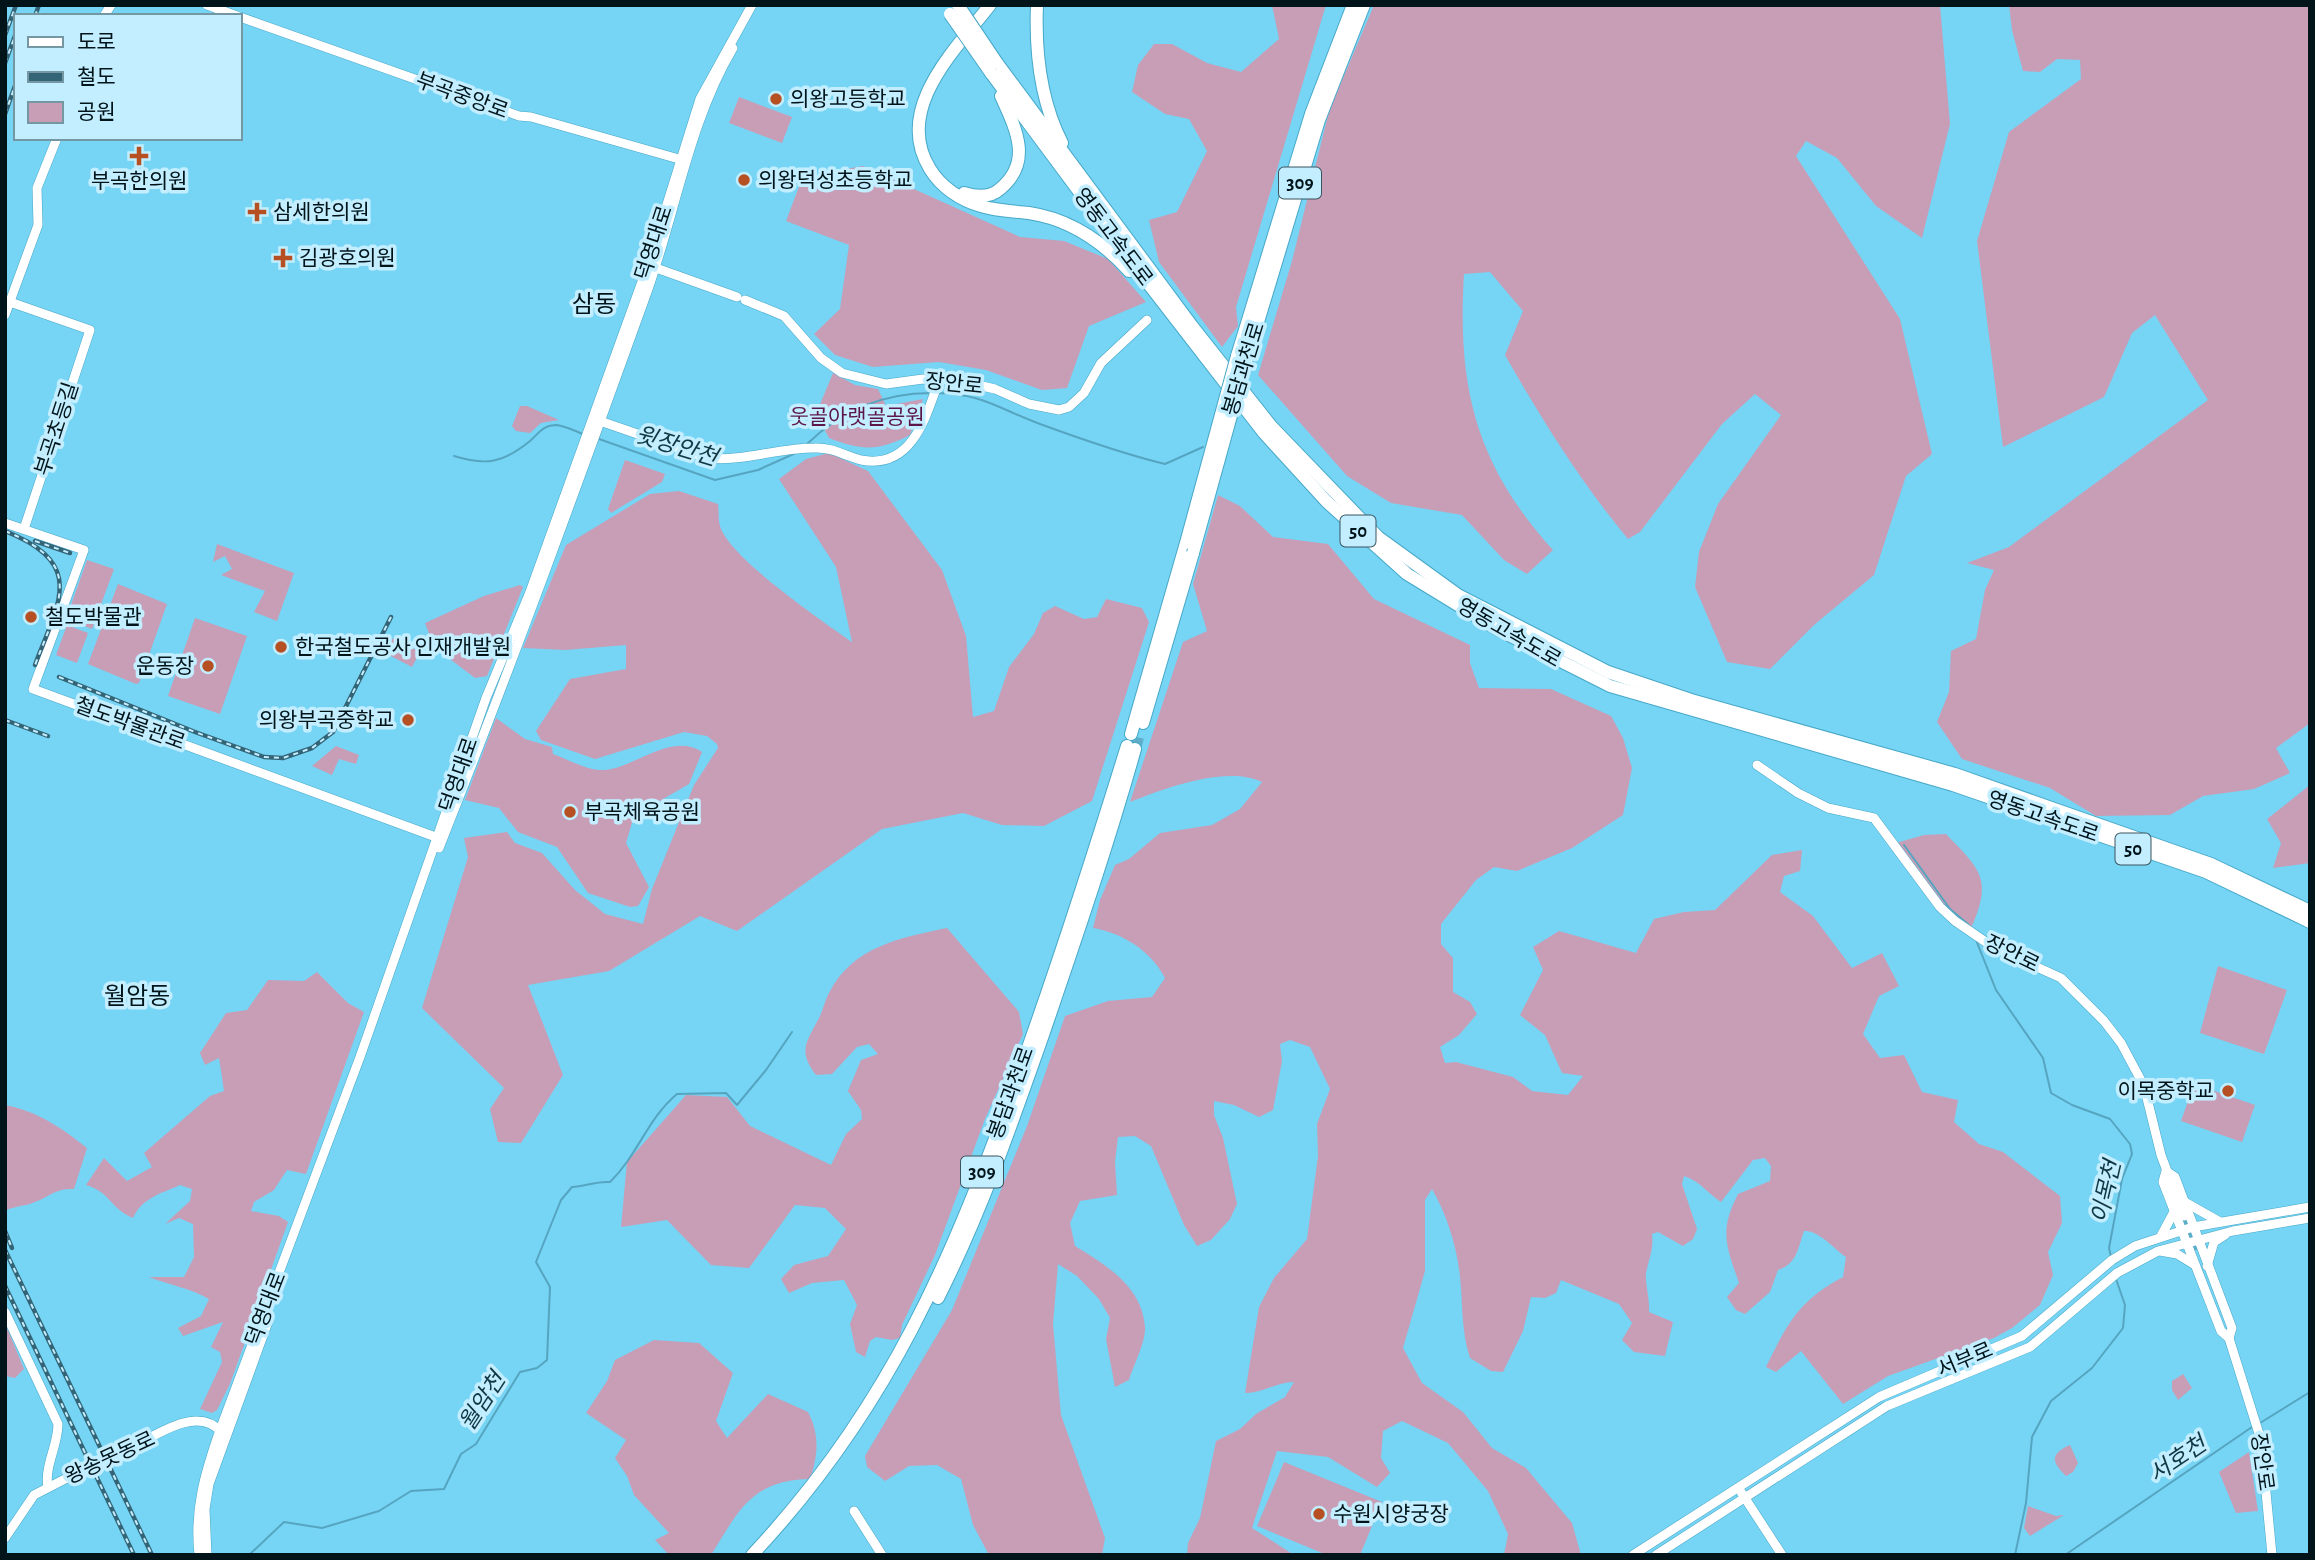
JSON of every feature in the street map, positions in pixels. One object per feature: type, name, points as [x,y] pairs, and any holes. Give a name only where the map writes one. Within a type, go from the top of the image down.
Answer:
[{"type":"highway","points":[[990,5],[953,53],[925,97],[918,118],[917,138],[924,160],[948,190],[964,200],[1004,211],[1052,218],[1093,237],[1120,260],[1180,325]]},
{"type":"highway","points":[[994,68],[1018,136],[1021,154],[1017,171],[1007,184],[995,194],[981,197],[966,194],[950,185],[937,171],[928,156],[922,136],[923,118],[938,85],[996,5]]},
{"type":"highway","points":[[1037,5],[1037,54],[1044,96],[1057,133],[1082,181]]},
{"type":"highway","name":"봉담과천로","points":[[763,1555],[859,1436],[918,1340],[949,1277],[1012,1123],[1108,839],[1311,114],[1353,5]]},
{"type":"highway","name":"봉담과천로","points":[[1241,360],[1319,120],[1364,5]]},
{"type":"highway","name":"영동고속도로","points":[[950,8],[1180,325],[1264,433],[1327,502],[1407,574],[1497,629],[1609,686],[1954,779],[2211,864],[2310,911]]},
{"type":"highway","name":"영동고속도로","points":[[994,68],[1271,426],[1378,537],[1416,567],[1501,620],[1608,672],[1890,761]]},
{"type":"highway","name":"봉담과천로","points":[[752,1555],[786,1519],[857,1426],[914,1330],[944,1268],[1039,1017],[1133,742]]},
{"type":"highway","name":"영동고속도로","points":[[1954,779],[2206,872],[2310,922]]},
{"type":"highway","points":[[2279,906],[2310,928]]},
{"type":"street","name":"부곡중앙로","points":[[207,5],[232,14]]},
{"type":"street","name":"덕영대로","points":[[199,1555],[197,1510],[202,1482],[588,440],[656,268],[700,99],[752,5]]},
{"type":"street","name":"덕영대로","points":[[595,423],[706,101],[759,5]]},
{"type":"street","name":"부곡중앙로","points":[[242,17],[519,116],[531,117],[684,160]]},
{"type":"street","points":[[5,315],[38,225],[37,188],[56,140]]},
{"type":"street","name":"장안로","points":[[656,268],[784,316],[821,358],[842,373],[886,384],[975,383],[1007,393],[1029,404],[1059,410],[1069,407],[1084,393],[1101,363],[1147,320]]},
{"type":"street","name":"부곡초등길","points":[[10,302],[90,330],[24,528]]},
{"type":"street","points":[[595,423],[707,458],[725,460],[817,447],[869,461],[896,456],[917,438],[938,383]]},
{"type":"street","name":"철도박물관로","points":[[5,523],[84,550],[33,689],[440,839]]},
{"type":"street","name":"장안로","points":[[1757,765],[1798,793],[1828,808],[1874,818],[1940,907],[1955,921],[1993,947],[2072,985],[2115,1036],[2134,1067],[2148,1098],[2166,1171],[2184,1216]]},
{"type":"street","points":[[2183,1201],[2175,1177],[2166,1171],[2163,1182],[2183,1230],[2192,1240],[2207,1266],[2232,1328],[2230,1338],[2221,1331],[2196,1266],[2192,1240],[2193,1227],[2183,1201]]},
{"type":"street","points":[[2183,1201],[2220,1222]]},
{"type":"street","name":"서부로","points":[[1656,1555],[1741,1492],[1879,1397],[2022,1336],[2112,1260],[2135,1246],[2193,1227],[2310,1207]]},
{"type":"street","points":[[2158,1251],[2168,1240],[2161,1236],[2175,1210]]},
{"type":"street","name":"서부로","points":[[1633,1555],[1887,1406],[2030,1347],[2118,1273],[2158,1251],[2233,1231],[2310,1218]]},
{"type":"street","points":[[2207,1266],[2214,1242],[2233,1231]]},
{"type":"street","points":[[2158,1251],[2177,1254],[2196,1266]]},
{"type":"street","name":"장안로","points":[[2198,1254],[2230,1338],[2261,1440],[2272,1555]]},
{"type":"street","name":"왕송못동로","points":[[5,1312],[58,1424],[58,1441],[46,1476],[48,1487],[189,1420],[212,1423],[222,1433]]},
{"type":"street","name":"덕영대로","points":[[207,1555],[205,1509],[222,1433]]},
{"type":"street","points":[[5,1538],[34,1495],[48,1487]]},
{"type":"street","points":[[1741,1492],[1782,1555]]},
{"type":"street","points":[[853,1511],[883,1555]]},
{"type":"green space","points":[[1272,5],[1326,5],[1236,307],[1238,326],[1222,347],[1159,262],[1149,220],[1177,212],[1207,151],[1189,119],[1165,114],[1132,92],[1138,65],[1154,44],[1172,44],[1207,63],[1241,72],[1279,39]]},
{"type":"green space","points":[[1374,5],[1940,5],[1950,124],[1922,238],[1876,206],[1837,158],[1806,141],[1796,156],[1900,319],[1932,454],[1906,476],[1874,575],[1814,625],[1770,669],[1727,662],[1695,587],[1699,552],[1718,504],[1781,415],[1755,394],[1722,424],[1640,532],[1628,539],[1562,450],[1505,355],[1523,311],[1490,272],[1464,274],[1464,353],[1477,423],[1489,455],[1506,487],[1553,550],[1527,574],[1504,560],[1462,515],[1391,503],[1347,476],[1258,375],[1292,261],[1329,111]]},
{"type":"green space","points":[[2009,5],[2310,5],[2310,723],[2276,748],[2290,773],[2254,789],[2203,796],[2170,815],[2096,816],[2050,788],[1962,759],[1937,722],[1949,692],[1951,651],[1976,639],[1985,590],[1994,570],[1967,563],[2009,547],[2208,400],[2155,315],[2132,333],[2104,397],[2003,447],[1977,241],[2009,132],[2081,79],[2080,60],[2057,59],[2040,72],[2023,71],[2012,30]]},
{"type":"green space","points":[[739,97],[792,117],[782,143],[729,123]]},
{"type":"green space","points":[[863,166],[1020,237],[1064,241],[1108,259],[1146,302],[1089,326],[1067,388],[1042,390],[986,370],[939,362],[873,367],[835,355],[814,334],[840,309],[849,245],[786,221],[800,184],[829,172]]},
{"type":"green space","name":"웃골아랫골공원","points":[[833,373],[855,385],[878,389],[886,406],[923,399],[910,435],[889,444],[870,447],[851,445],[829,438],[816,414]]},
{"type":"green space","points":[[520,406],[527,406],[559,420],[541,423],[530,433],[516,431],[512,426]]},
{"type":"green space","points":[[829,453],[868,471],[942,570],[966,636],[973,717],[994,711],[1009,667],[1034,634],[1043,613],[1055,606],[1084,619],[1097,617],[1106,599],[1142,608],[1149,622],[1092,801],[1044,826],[1002,825],[963,813],[882,829],[737,931],[700,916],[609,971],[528,985],[563,1075],[521,1143],[498,1142],[490,1109],[504,1088],[422,1008],[468,857],[464,838],[507,832],[515,843],[542,853],[575,890],[605,914],[643,924],[652,889],[694,785],[718,748],[707,736],[684,732],[595,759],[541,740],[536,731],[570,679],[626,669],[626,645],[565,650],[523,648],[566,545],[650,494],[679,491],[718,504],[720,526],[740,555],[800,605],[852,642],[836,567],[779,479],[806,459]]},
{"type":"green space","points":[[625,460],[665,474],[662,482],[611,513],[608,509]]},
{"type":"green space","points":[[1218,495],[1240,506],[1273,537],[1328,544],[1374,599],[1470,645],[1470,663],[1479,688],[1551,689],[1611,716],[1623,738],[1632,768],[1623,815],[1572,848],[1517,871],[1494,867],[1476,880],[1441,924],[1441,944],[1453,958],[1453,992],[1470,1002],[1477,1014],[1459,1035],[1440,1047],[1445,1063],[1456,1062],[1513,1077],[1532,1091],[1568,1095],[1583,1076],[1562,1073],[1545,1035],[1520,1015],[1543,970],[1533,947],[1559,931],[1636,953],[1654,919],[1684,912],[1715,910],[1772,855],[1802,850],[1800,871],[1784,876],[1780,892],[1813,916],[1852,968],[1882,953],[1899,986],[1879,996],[1863,1034],[1880,1058],[1904,1055],[1922,1092],[1958,1100],[1954,1122],[1979,1144],[2003,1152],[2060,1196],[2062,1223],[2048,1252],[2053,1275],[2040,1305],[2012,1328],[1994,1338],[1888,1376],[1843,1404],[1801,1351],[1776,1372],[1766,1367],[1796,1314],[1815,1295],[1843,1277],[1846,1257],[1821,1237],[1804,1231],[1796,1255],[1789,1264],[1778,1270],[1770,1292],[1745,1314],[1736,1310],[1727,1297],[1739,1283],[1728,1248],[1728,1218],[1738,1194],[1770,1181],[1771,1166],[1765,1158],[1753,1160],[1721,1202],[1684,1176],[1682,1184],[1697,1229],[1693,1239],[1683,1246],[1658,1232],[1652,1234],[1652,1249],[1646,1273],[1649,1312],[1673,1322],[1665,1356],[1634,1352],[1622,1340],[1632,1323],[1619,1304],[1561,1280],[1556,1293],[1545,1298],[1531,1297],[1523,1331],[1503,1372],[1491,1371],[1470,1358],[1456,1254],[1447,1220],[1432,1189],[1425,1200],[1425,1271],[1403,1348],[1422,1383],[1463,1412],[1492,1448],[1526,1468],[1572,1523],[1581,1555],[1504,1555],[1508,1534],[1488,1491],[1448,1443],[1402,1421],[1383,1431],[1381,1458],[1390,1473],[1377,1487],[1328,1457],[1277,1451],[1252,1528],[1294,1555],[1187,1555],[1188,1543],[1200,1518],[1216,1441],[1240,1429],[1256,1414],[1285,1397],[1294,1382],[1245,1393],[1259,1307],[1274,1278],[1307,1239],[1318,1156],[1317,1124],[1330,1089],[1310,1047],[1290,1040],[1280,1044],[1282,1061],[1273,1110],[1259,1117],[1234,1105],[1214,1101],[1214,1115],[1223,1138],[1237,1204],[1230,1219],[1211,1240],[1197,1246],[1184,1225],[1151,1146],[1135,1136],[1118,1137],[1115,1162],[1117,1195],[1080,1201],[1070,1223],[1075,1246],[1110,1269],[1130,1288],[1142,1313],[1145,1327],[1129,1380],[1115,1387],[1106,1339],[1110,1318],[1099,1299],[1077,1276],[1058,1264],[1053,1324],[1061,1415],[1105,1538],[1102,1555],[989,1555],[973,1525],[961,1479],[937,1465],[909,1466],[885,1481],[867,1467],[865,1456],[952,1310],[1027,1126],[1065,1016],[1108,1001],[1152,997],[1165,978],[1152,960],[1135,945],[1115,934],[1093,928],[1100,900],[1115,865],[1129,859],[1160,833],[1212,825],[1240,809],[1262,782],[1248,777],[1214,777],[1178,785],[1130,802],[1183,642],[1207,631],[1193,584]]},
{"type":"green space","points":[[217,544],[294,573],[277,621],[254,612],[265,591],[221,575],[232,569],[225,556],[213,562]]},
{"type":"green space","points":[[87,560],[114,569],[92,629],[66,619]]},
{"type":"green space","points":[[118,584],[167,604],[139,683],[136,684],[88,664]]},
{"type":"green space","points":[[520,585],[523,587],[487,676],[475,678],[434,647],[425,623],[484,596]]},
{"type":"green space","name":"운동장","points":[[195,618],[247,636],[220,714],[168,696]]},
{"type":"green space","points":[[67,625],[88,633],[77,663],[56,655]]},
{"type":"green space","points":[[393,638],[420,652],[412,667],[385,653]]},
{"type":"green space","name":"부곡체육공원","points":[[496,718],[525,739],[552,747],[553,754],[592,769],[617,768],[666,748],[690,747],[702,752],[689,784],[634,816],[626,843],[649,887],[638,906],[630,907],[588,893],[557,847],[518,832],[499,808],[465,800]]},
{"type":"green space","points":[[336,746],[359,755],[356,764],[339,759],[332,775],[312,766]]},
{"type":"green space","points":[[2310,785],[2310,863],[2273,868],[2281,843],[2267,819]]},
{"type":"green space","points":[[1946,834],[1968,858],[1980,877],[1981,900],[1970,931],[1943,905],[1896,843],[1924,835]]},
{"type":"green space","points":[[947,928],[1019,1012],[1023,1034],[985,1119],[935,1255],[902,1325],[900,1338],[892,1340],[876,1337],[870,1341],[865,1357],[856,1352],[850,1324],[857,1305],[844,1280],[812,1283],[789,1293],[781,1279],[794,1265],[828,1256],[846,1229],[825,1208],[795,1205],[749,1268],[711,1265],[667,1220],[621,1227],[627,1162],[686,1095],[727,1097],[750,1126],[831,1165],[846,1134],[862,1119],[861,1110],[848,1091],[861,1060],[878,1054],[869,1044],[857,1047],[832,1074],[816,1075],[805,1052],[828,996],[839,977],[864,954],[895,941]]},
{"type":"green space","points":[[2218,966],[2287,990],[2264,1054],[2200,1033]]},
{"type":"green space","points":[[317,972],[348,1003],[364,1012],[306,1174],[287,1170],[274,1190],[254,1202],[251,1211],[279,1216],[288,1222],[230,1384],[217,1410],[212,1413],[200,1409],[222,1362],[220,1352],[211,1347],[223,1322],[183,1336],[178,1328],[201,1316],[209,1299],[149,1277],[184,1277],[194,1257],[193,1224],[179,1218],[165,1224],[190,1201],[192,1189],[180,1185],[159,1194],[141,1206],[133,1218],[101,1192],[86,1185],[104,1158],[127,1181],[152,1167],[144,1153],[210,1096],[224,1091],[219,1058],[205,1065],[200,1053],[226,1013],[247,1010],[268,980],[304,981]]},
{"type":"green space","points":[[2194,1084],[2255,1105],[2242,1142],[2181,1121]]},
{"type":"green space","points":[[5,1105],[28,1111],[49,1121],[87,1148],[74,1189],[58,1191],[32,1203],[6,1210]]},
{"type":"green space","points":[[5,1323],[24,1369],[15,1378],[5,1376]]},
{"type":"green space","points":[[654,1340],[699,1343],[733,1373],[716,1421],[727,1438],[768,1394],[808,1412],[812,1420],[816,1453],[810,1479],[774,1485],[749,1500],[711,1555],[669,1555],[655,1540],[669,1533],[634,1495],[627,1476],[615,1458],[626,1440],[586,1413],[607,1381],[615,1360]]},
{"type":"green space","points":[[2183,1374],[2192,1388],[2178,1400],[2172,1390],[2172,1381]]},
{"type":"green space","points":[[2070,1445],[2078,1463],[2073,1472],[2066,1476],[2058,1468],[2055,1456]]},
{"type":"green space","points":[[2249,1452],[2258,1511],[2236,1513],[2219,1472]]},
{"type":"green space","name":"수원시양궁장","points":[[1284,1462],[1382,1502],[1360,1555],[1327,1555],[1257,1526]]},
{"type":"green space","points":[[2028,1506],[2056,1516],[2064,1515],[2030,1536],[2024,1528]]},
{"type":"waterway","name":"윗장안천","points":[[807,444],[834,422],[864,406],[896,396],[931,393]]},
{"type":"waterway","name":"윗장안천","points":[[937,393],[979,399],[1086,441],[1165,464],[1203,447]]},
{"type":"waterway","name":"윗장안천","points":[[454,456],[476,461],[494,461],[511,454],[552,425],[563,426],[583,434]]},
{"type":"waterway","name":"윗장안천","points":[[599,439],[715,480],[758,470],[798,452]]},
{"type":"waterway","name":"이목천","points":[[1904,845],[1950,909],[1969,925]]},
{"type":"waterway","name":"이목천","points":[[1976,940],[1996,990],[2043,1058],[2051,1093],[2072,1105],[2110,1119],[2130,1144],[2132,1154],[2122,1179],[2109,1248],[2111,1257]]},
{"type":"waterway","name":"월암천","points":[[249,1555],[284,1522],[322,1528],[379,1511],[411,1491],[444,1489],[461,1454],[476,1444],[520,1372],[537,1368],[547,1360],[550,1287],[536,1262],[561,1200],[572,1187],[610,1182],[658,1114],[677,1094],[726,1093],[737,1105],[766,1070],[792,1032]]},
{"type":"waterway","name":"이목천","points":[[2015,1555],[2026,1503],[2032,1437],[2051,1401],[2092,1368],[2123,1328],[2125,1305],[2116,1279]]},
{"type":"waterway","name":"서호천","points":[[2260,1423],[2310,1392]]},
{"type":"waterway","name":"서호천","points":[[2065,1555],[2252,1427]]},
{"type":"tunnel","points":[[1135,749],[1138,737]]},
{"type":"tunnel","points":[[2184,1216],[2198,1253]]},
{"type":"railway","points":[[5,35],[16,5]]},
{"type":"railway","points":[[36,14],[39,5]]},
{"type":"railway","points":[[5,63],[14,38]]},
{"type":"railway","points":[[5,114],[14,89]]},
{"type":"railway","points":[[5,531],[31,544],[48,557],[57,571],[60,586],[58,603],[35,665]]},
{"type":"railway","points":[[35,541],[70,553]]},
{"type":"railway","points":[[59,677],[264,757],[283,758],[312,748],[333,732],[391,617]]},
{"type":"railway","points":[[5,720],[48,736]]},
{"type":"railway","points":[[5,1231],[12,1248]]},
{"type":"railway","points":[[5,1250],[152,1555]]},
{"type":"railway","points":[[5,1286],[134,1555]]},
{"type":"place","name":"의왕고등학교","points":[[776,99]]},
{"type":"place","name":"부곡한의원","points":[[139,156]]},
{"type":"place","name":"의왕덕성초등학교","points":[[744,180]]},
{"type":"place","name":"삼세한의원","points":[[257,212]]},
{"type":"place","name":"김광호의원","points":[[283,258]]},
{"type":"place","name":"철도박물관","points":[[31,617]]},
{"type":"place","name":"한국철도공사 인재개발원","points":[[281,647]]},
{"type":"place","name":"운동장","points":[[208,666]]},
{"type":"place","name":"의왕부곡중학교","points":[[408,720]]},
{"type":"place","name":"부곡체육공원","points":[[570,812]]},
{"type":"place","name":"이목중학교","points":[[2228,1091]]},
{"type":"place","name":"수원시양궁장","points":[[1319,1514]]},
{"type":"district","name":"삼동","points":[[594,305]]},
{"type":"district","name":"월암동","points":[[137,997]]}]
